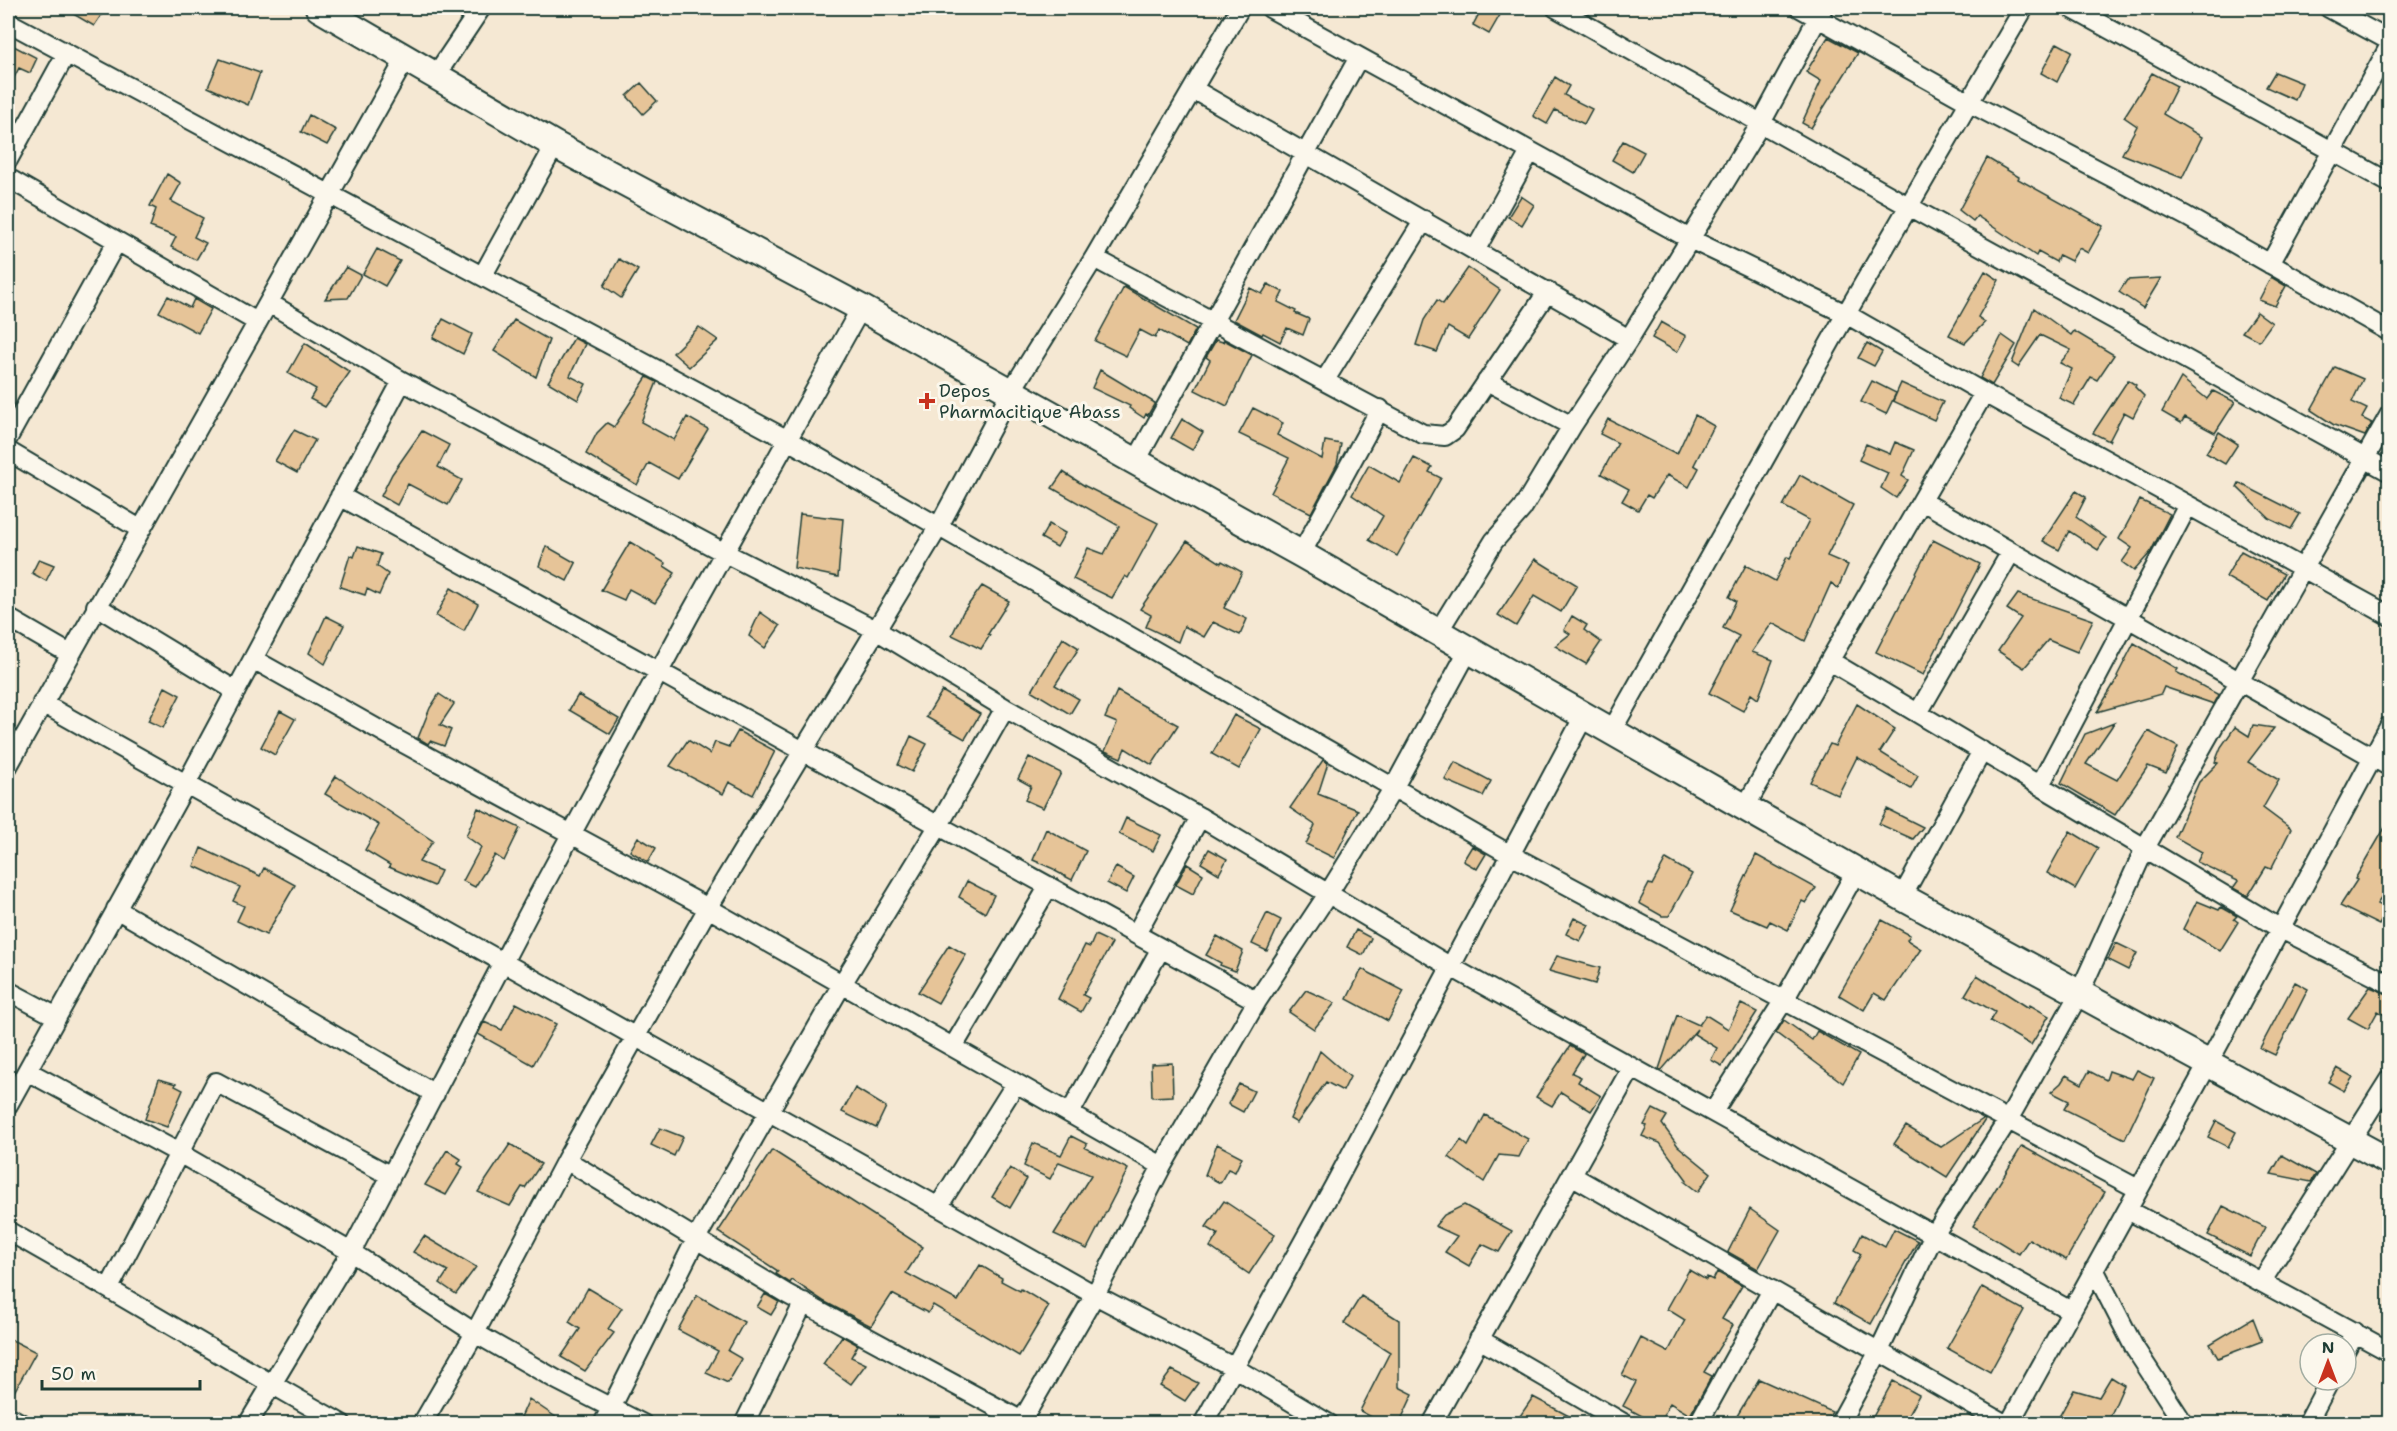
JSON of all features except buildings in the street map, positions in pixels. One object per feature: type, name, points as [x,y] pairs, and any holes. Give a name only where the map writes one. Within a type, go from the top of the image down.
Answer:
[{"type":"main road","points":[[319,8],[555,145],[861,308],[1010,393],[1136,461],[1902,897],[2390,1162]]},
{"type":"street","points":[[436,75],[482,8]]},
{"type":"street","points":[[422,1424],[474,1334],[635,1035],[708,908],[939,526],[1010,393],[1094,258],[1240,8]]},
{"type":"street","points":[[1270,8],[1690,239],[1846,314],[1984,393],[2390,616]]},
{"type":"street","points":[[1556,8],[2390,472]]},
{"type":"street","points":[[1800,8],[1820,12],[1970,103],[2186,216],[2390,332]]},
{"type":"street","points":[[1611,732],[1846,314],[2024,8]]},
{"type":"street","points":[[2071,8],[2390,183]]},
{"type":"street","points":[[2270,264],[2390,43],[2329,8]]},
{"type":"street","points":[[1438,632],[1494,541],[1522,509],[1572,426],[1629,339],[1761,123],[1820,12]]},
{"type":"street","points":[[8,22],[786,439],[1509,854],[2138,1190]]},
{"type":"street","points":[[8,160],[66,54]]},
{"type":"street","points":[[1136,461],[1359,57]]},
{"type":"street","points":[[8,766],[406,58]]},
{"type":"street","points":[[1192,89],[1476,249],[1629,339]]},
{"type":"street","points":[[483,275],[555,145]]},
{"type":"street","points":[[1476,249],[1530,152]]},
{"type":"street","points":[[8,178],[257,322]]},
{"type":"street","points":[[1325,380],[1424,220]]},
{"type":"street","points":[[8,438],[117,241]]},
{"type":"street","points":[[1094,258],[1423,434],[1445,436],[1455,429],[1548,291]]},
{"type":"street","points":[[269,303],[402,381],[725,554],[876,630],[1005,708],[1200,817],[1451,967],[2071,1311]]},
{"type":"street","points":[[248,1424],[351,1252],[659,671],[786,439],[861,308]]},
{"type":"street","points":[[8,1105],[186,784],[402,381]]},
{"type":"street","points":[[1487,381],[1572,426]]},
{"type":"street","points":[[1745,807],[1984,393]]},
{"type":"street","points":[[1301,554],[1380,409]]},
{"type":"street","points":[[1839,1424],[1879,1351],[1934,1235],[2008,1120],[2079,994],[2145,848],[2390,414]]},
{"type":"street","points":[[8,451],[140,529]]},
{"type":"street","points":[[340,496],[1257,1001]]},
{"type":"street","points":[[1922,501],[2390,767]]},
{"type":"street","points":[[2040,785],[2188,506]]},
{"type":"street","points":[[1918,713],[2011,552]]},
{"type":"street","points":[[96,606],[236,691]]},
{"type":"street","points":[[8,618],[70,654]]},
{"type":"street","points":[[566,1160],[804,1302],[1021,1422],[1095,1294],[1162,1166],[1257,1001],[1328,894],[1394,787],[1469,649]]},
{"type":"street","points":[[253,658],[392,737],[708,908],[1162,1166]]},
{"type":"street","points":[[1830,661],[2281,928],[2390,984]]},
{"type":"street","points":[[42,703],[938,1207],[1233,1367],[1329,1424]]},
{"type":"street","points":[[607,1415],[696,1239],[768,1111],[939,825],[1005,708]]},
{"type":"street","points":[[1203,1424],[1334,1186],[1584,716]]},
{"type":"street","points":[[1571,1175],[2007,1424],[2208,1064],[2390,725]]},
{"type":"street","points":[[1902,897],[1982,751]]},
{"type":"street","points":[[1136,934],[1200,817]]},
{"type":"street","points":[[1713,1112],[1784,1000],[1857,870]]},
{"type":"street","points":[[953,1047],[1049,886]]},
{"type":"street","points":[[116,909],[435,1094]]},
{"type":"street","points":[[1070,1113],[1161,948]]},
{"type":"street","points":[[8,991],[57,1017]]},
{"type":"street","points":[[1432,1424],[1632,1067]]},
{"type":"street","points":[[27,1071],[179,1153],[351,1252],[474,1334],[557,1380],[607,1415],[643,1424]]},
{"type":"street","points":[[2262,1281],[2390,1078]]},
{"type":"street","points":[[109,1288],[216,1082],[391,1176]]},
{"type":"street","points":[[938,1207],[1016,1083]]},
{"type":"street","points":[[2128,1210],[2355,1332]]},
{"type":"street","points":[[8,1231],[342,1424]]},
{"type":"street","points":[[2094,1269],[2134,1347],[2184,1424]]},
{"type":"street","points":[[1698,1424],[1772,1290]]},
{"type":"street","points":[[744,1424],[804,1302]]},
{"type":"street","points":[[2358,1334],[2390,1352]]},
{"type":"street","points":[[1479,1339],[1625,1424]]},
{"type":"street","points":[[2307,1424],[2324,1392]]},
{"type":"street","points":[[8,1416],[22,1424]]},
{"type":"place","name":"Depos Pharmacitique Abass","points":[[927,401]]}]
